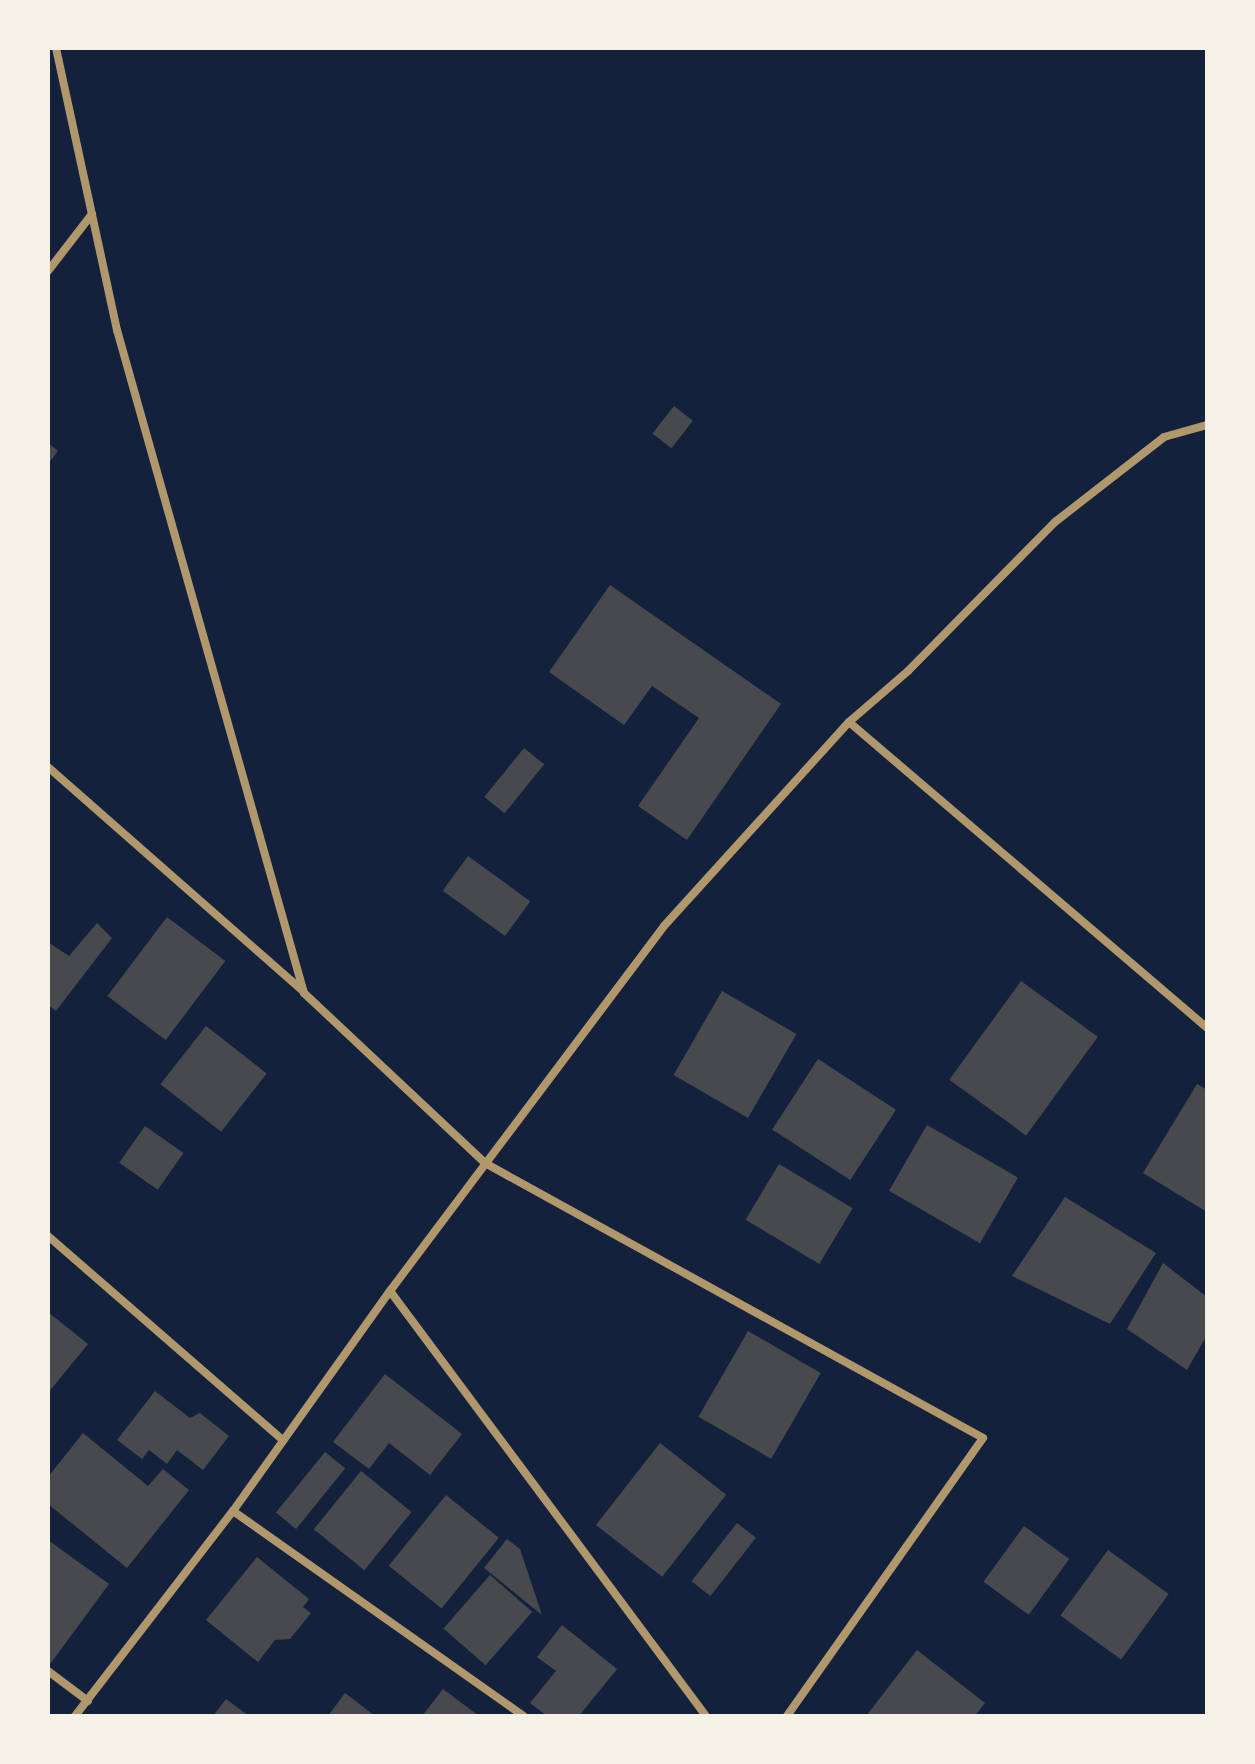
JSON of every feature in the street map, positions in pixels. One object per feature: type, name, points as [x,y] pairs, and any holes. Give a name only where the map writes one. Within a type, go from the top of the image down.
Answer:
[{"type":"street","points":[[56,48],[117,330],[304,993]]},
{"type":"street","points":[[48,271],[92,214]]},
{"type":"street","points":[[75,1716],[233,1511],[390,1291],[664,926],[849,722],[908,671],[1055,522],[1164,437],[1207,425]]},
{"type":"street","points":[[849,722],[1207,1028]]},
{"type":"street","points":[[48,767],[304,993],[485,1163],[983,1438],[787,1716]]},
{"type":"street","points":[[48,1236],[283,1440]]},
{"type":"street","points":[[390,1291],[706,1716]]},
{"type":"street","points":[[233,1511],[524,1716]]},
{"type":"street","points":[[48,1671],[88,1701]]},
{"type":"building","points":[[674,406],[693,421],[671,448],[652,434]]},
{"type":"building","points":[[48,443],[58,451],[48,464]]},
{"type":"building","points":[[610,585],[781,704],[687,840],[638,806],[699,718],[652,686],[624,725],[549,672]]},
{"type":"building","points":[[524,748],[544,764],[505,813],[484,797]]},
{"type":"building","points":[[468,856],[530,901],[505,936],[443,891]]},
{"type":"building","points":[[167,917],[225,961],[166,1040],[107,996]]},
{"type":"building","points":[[97,923],[112,938],[56,1011],[48,1005],[48,942],[69,956]]},
{"type":"building","points":[[1021,981],[1098,1037],[1026,1136],[949,1080]]},
{"type":"building","points":[[722,991],[796,1034],[748,1118],[674,1075]]},
{"type":"building","points":[[206,1026],[267,1073],[221,1132],[160,1084]]},
{"type":"building","points":[[818,1059],[896,1110],[850,1180],[772,1129]]},
{"type":"building","points":[[1197,1084],[1207,1090],[1207,1212],[1143,1173]]},
{"type":"building","points":[[927,1125],[1018,1178],[980,1243],[889,1191]]},
{"type":"building","points":[[145,1126],[184,1153],[158,1190],[119,1163]]},
{"type":"building","points":[[779,1164],[853,1208],[819,1264],[746,1220]]},
{"type":"building","points":[[1065,1197],[1156,1253],[1110,1324],[1012,1276]]},
{"type":"building","points":[[1163,1263],[1207,1297],[1207,1335],[1187,1370],[1127,1329]]},
{"type":"building","points":[[48,1312],[88,1344],[48,1393]]},
{"type":"building","points":[[748,1331],[821,1373],[771,1459],[698,1417]]},
{"type":"building","points":[[385,1374],[462,1434],[430,1475],[389,1443],[369,1469],[333,1442]]},
{"type":"building","points":[[155,1391],[190,1418],[200,1413],[229,1436],[203,1470],[177,1450],[167,1464],[149,1450],[142,1459],[117,1440]]},
{"type":"building","points":[[83,1433],[148,1486],[163,1469],[189,1490],[127,1568],[48,1504],[48,1477]]},
{"type":"building","points":[[660,1443],[726,1495],[662,1577],[596,1525]]},
{"type":"building","points":[[325,1452],[345,1468],[296,1529],[276,1513]]},
{"type":"building","points":[[361,1471],[412,1512],[364,1570],[314,1529]]},
{"type":"building","points":[[446,1495],[499,1538],[442,1609],[389,1566]]},
{"type":"building","points":[[737,1523],[756,1538],[710,1596],[691,1581]]},
{"type":"building","points":[[1024,1526],[1069,1559],[1029,1615],[983,1582]]},
{"type":"building","points":[[507,1539],[520,1549],[542,1615],[484,1568]]},
{"type":"building","points":[[48,1540],[109,1584],[48,1667]]},
{"type":"building","points":[[1108,1550],[1169,1594],[1121,1660],[1060,1616]]},
{"type":"building","points":[[257,1557],[309,1599],[303,1607],[311,1613],[290,1639],[275,1640],[258,1662],[206,1620]]},
{"type":"building","points":[[490,1575],[532,1612],[486,1665],[443,1629]]},
{"type":"building","points":[[562,1625],[617,1669],[579,1716],[547,1716],[530,1703],[556,1671],[537,1657]]},
{"type":"building","points":[[917,1650],[985,1703],[975,1716],[866,1716]]},
{"type":"building","points":[[443,1689],[479,1716],[422,1716]]},
{"type":"building","points":[[345,1693],[375,1716],[328,1716]]},
{"type":"building","points":[[226,1699],[249,1716],[213,1716]]}]
